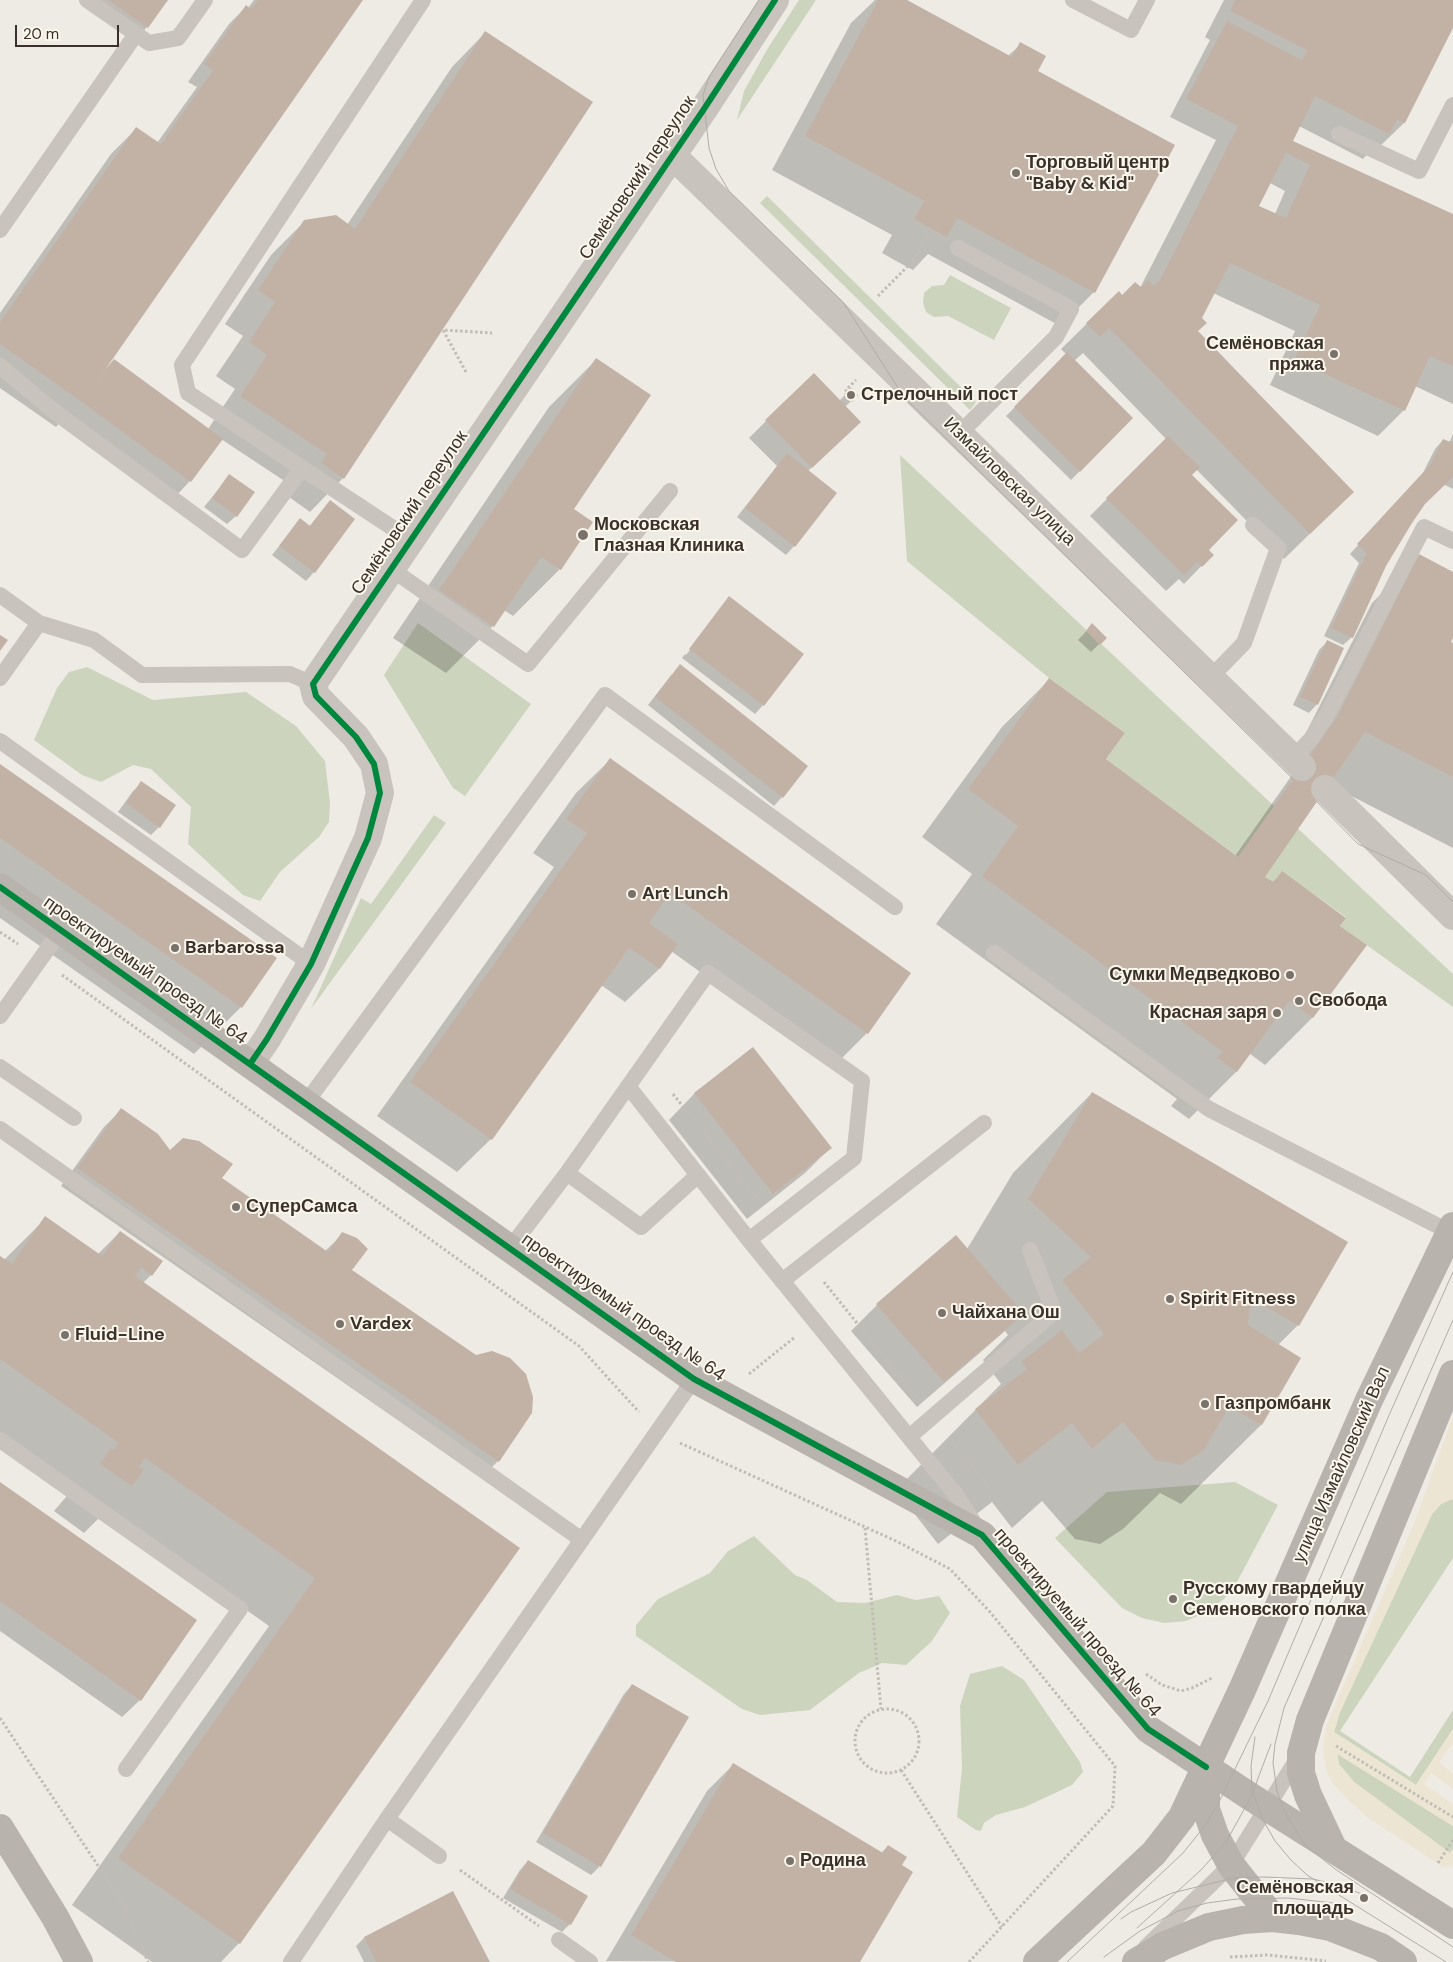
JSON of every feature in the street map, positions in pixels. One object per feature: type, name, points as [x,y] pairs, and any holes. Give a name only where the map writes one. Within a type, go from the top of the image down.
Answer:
[{"type":"main road","name":"проектируемый проезд № 64","points":[[0,887],[694,1379],[982,1535],[1148,1729],[1453,1925]]},
{"type":"main road","name":"улица Измайловский Вал","points":[[1037,1962],[1154,1853],[1182,1817],[1246,1681],[1369,1400],[1452,1229]]},
{"type":"main road","points":[[1333,1848],[1308,1794],[1301,1773],[1301,1753],[1310,1720],[1453,1374]]},
{"type":"main road","points":[[1206,1768],[1204,1788],[1206,1809],[1215,1835],[1231,1865],[1273,1918]]},
{"type":"main road","points":[[0,1828],[55,1917],[79,1962]]},
{"type":"main road","points":[[1136,1962],[1163,1946],[1209,1927],[1243,1920],[1273,1918],[1330,1927],[1381,1947],[1404,1962]]},
{"type":"street","name":"Семёновский переулок","points":[[313,684],[775,0]]},
{"type":"street","name":"Измайловская улица","points":[[672,155],[1297,762]]},
{"type":"street","points":[[250,1064],[267,1040],[311,964],[368,838],[380,793],[374,764],[356,737],[316,696],[313,684]]},
{"type":"street","points":[[1326,789],[1453,916]]},
{"type":"lane","points":[[87,0],[150,43],[178,38],[205,0]]},
{"type":"lane","points":[[411,540],[188,393],[182,365],[423,0]]},
{"type":"lane","points":[[1073,0],[1131,30],[1147,0]]},
{"type":"lane","points":[[0,230],[136,34]]},
{"type":"lane","points":[[1339,134],[1419,171],[1453,104]]},
{"type":"lane","points":[[958,248],[1071,309],[1056,337],[960,434]]},
{"type":"lane","points":[[0,366],[52,409],[242,550],[302,468]]},
{"type":"lane","points":[[391,569],[528,664],[670,491]]},
{"type":"lane","points":[[1210,678],[1244,643],[1278,548],[1253,525]]},
{"type":"lane","points":[[1297,762],[1328,713],[1424,526],[1453,541]]},
{"type":"lane","points":[[0,595],[39,623],[94,640],[142,676],[290,674],[313,684]]},
{"type":"lane","points":[[0,678],[39,623]]},
{"type":"lane","points":[[305,1104],[605,695],[895,907]]},
{"type":"lane","points":[[0,741],[311,964]]},
{"type":"lane","points":[[0,1016],[61,930]]},
{"type":"lane","points":[[994,952],[1209,1109],[1452,1229]]},
{"type":"lane","points":[[510,1248],[568,1173],[708,973],[862,1081],[854,1158],[748,1240]]},
{"type":"lane","points":[[0,1067],[74,1118]]},
{"type":"lane","points":[[628,1086],[748,1240],[956,1495],[982,1535]]},
{"type":"lane","points":[[782,1281],[984,1123]]},
{"type":"lane","points":[[0,1129],[582,1540]]},
{"type":"lane","points":[[568,1173],[641,1227],[698,1175]]},
{"type":"lane","points":[[909,1437],[1054,1312],[1030,1250]]},
{"type":"lane","points":[[291,1962],[387,1819],[694,1379]]},
{"type":"lane","points":[[0,1440],[240,1609],[126,1770]]},
{"type":"lane","points":[[1130,1962],[1231,1865],[1301,1753]]},
{"type":"lane","points":[[387,1819],[439,1856]]},
{"type":"lane","points":[[559,1940],[590,1962]]},
{"type":"path","points":[[878,296],[915,259],[932,229]]},
{"type":"path","points":[[466,372],[443,330],[492,332]]},
{"type":"path","points":[[847,392],[846,390],[856,380]]},
{"type":"path","points":[[673,1094],[774,1220]]},
{"type":"path","points":[[808,1262],[1018,1525]]},
{"type":"path","points":[[865,1528],[881,1709]]},
{"type":"path","points":[[1142,1670],[1162,1685],[1181,1690],[1192,1688],[1213,1678]]},
{"type":"path","points":[[881,1709],[900,1710],[914,1722],[919,1740],[914,1758],[901,1770],[883,1773],[866,1766],[855,1751],[855,1732],[864,1716],[881,1709]]},
{"type":"path","points":[[0,1718],[124,1905],[148,1962]]},
{"type":"path","points":[[1332,1739],[1336,1746],[1453,1817]]},
{"type":"path","points":[[901,1770],[1002,1927]]},
{"type":"path","points":[[1438,1863],[1453,1840]]},
{"type":"path","points":[[439,1856],[559,1940]]},
{"type":"path","points":[[1226,1958],[1268,1955],[1328,1962]]},
{"type":"green space","points":[[799,0],[816,0],[737,120],[744,91],[768,48]]},
{"type":"green space","points":[[767,196],[976,402],[970,410],[760,203]]},
{"type":"green space","points":[[950,275],[1011,308],[994,340],[948,316],[934,317],[926,312],[923,303],[924,293],[932,286],[944,285]]},
{"type":"green space","points":[[900,455],[1453,974],[1453,1007],[1340,926],[1346,917],[1282,872],[1274,882],[1265,877],[1106,759],[1125,733],[1049,678],[907,561]]},
{"type":"green space","points":[[418,623],[531,704],[465,796],[453,788],[384,675]]},
{"type":"green space","points":[[87,667],[153,700],[246,692],[296,726],[325,761],[330,803],[329,822],[319,837],[280,872],[260,901],[243,895],[188,844],[191,807],[151,769],[133,765],[101,782],[82,775],[34,740],[57,688],[69,672]]},
{"type":"green space","points":[[434,815],[446,823],[311,1009],[361,898],[371,904]]},
{"type":"green space","points":[[1235,1482],[1278,1505],[1238,1580],[1225,1598],[1207,1612],[1186,1621],[1164,1623],[1142,1618],[1122,1608],[1055,1538],[1107,1492]]},
{"type":"green space","points":[[1453,1500],[1453,1558],[1340,1731],[1410,1777],[1453,1710],[1453,1729],[1416,1785],[1334,1732],[1340,1712],[1432,1514],[1441,1504]]},
{"type":"green space","points":[[754,1536],[795,1575],[807,1580],[837,1602],[865,1603],[897,1595],[916,1600],[939,1596],[950,1613],[932,1641],[906,1665],[882,1663],[859,1673],[810,1710],[760,1715],[742,1709],[636,1636],[636,1625],[658,1599],[710,1573],[728,1551]]},
{"type":"green space","points":[[1002,1666],[1024,1680],[1080,1762],[1083,1772],[1072,1785],[1025,1807],[996,1815],[984,1823],[981,1831],[976,1830],[957,1817],[962,1768],[960,1706],[970,1674]]},
{"type":"green space","points":[[1337,1753],[1453,1826],[1453,1849],[1450,1853],[1354,1782],[1339,1764]]},
{"type":"shaded area","points":[[1453,1416],[1453,1500],[1441,1504],[1432,1514],[1340,1712],[1334,1732],[1416,1785],[1453,1729],[1453,1742],[1439,1763],[1453,1773],[1453,1789],[1431,1773],[1424,1784],[1453,1804],[1453,1826],[1337,1754],[1339,1764],[1354,1782],[1450,1853],[1453,1849],[1453,1866],[1443,1867],[1368,1818],[1346,1798],[1332,1783],[1325,1767],[1323,1749],[1326,1726],[1415,1521]]},
{"type":"building","points":[[108,0],[168,0],[148,28]]},
{"type":"building","points":[[258,0],[363,0],[98,380],[114,359],[223,439],[191,482],[0,344],[0,322],[136,127],[161,144],[213,70],[204,64],[246,5],[251,9]]},
{"type":"building","name":"Торговый центр \"Baby & Kid\"","points":[[878,0],[907,0],[1012,57],[1020,42],[1046,56],[1038,71],[1175,145],[1095,293],[957,218],[947,237],[932,229],[914,219],[924,201],[805,136]]},
{"type":"building","points":[[1235,0],[1453,0],[1453,28],[1405,123],[1397,120],[1389,134],[1315,96],[1293,141],[1453,214],[1453,366],[1430,356],[1405,411],[1294,360],[1320,305],[1230,263],[1202,318],[1207,323],[1198,331],[1354,492],[1310,534],[1109,328],[1100,337],[1086,323],[1119,291],[1122,295],[1135,282],[1141,287],[1148,280],[1154,286],[1160,280],[1238,126],[1186,99],[1227,21],[1302,60],[1307,50],[1230,11]],"holes":[[[1286,153],[1310,165],[1286,218],[1259,206]]]},
{"type":"building","points":[[485,31],[593,102],[344,479],[321,463],[327,454],[240,396],[267,355],[249,342],[275,302],[258,290],[304,220],[336,215],[355,229]]},
{"type":"building","points":[[1067,352],[1133,418],[1080,472],[1014,407]]},
{"type":"building","points":[[596,358],[651,395],[574,509],[593,522],[561,570],[541,557],[494,627],[439,590]]},
{"type":"building","points":[[814,373],[861,422],[812,468],[765,420]]},
{"type":"building","name":"Стрелочный пост","points":[[851,388],[858,395],[852,402],[844,394]]},
{"type":"building","points":[[1168,436],[1200,467],[1192,475],[1238,520],[1209,550],[1214,555],[1202,567],[1197,562],[1184,575],[1106,498]]},
{"type":"building","points":[[1443,439],[1453,443],[1453,477],[1425,504],[1412,523],[1386,566],[1353,638],[1331,628],[1367,554],[1357,544],[1430,465]]},
{"type":"building","points":[[787,453],[837,493],[795,547],[745,508]]},
{"type":"building","points":[[229,474],[255,492],[237,517],[212,498]]},
{"type":"building","points":[[330,500],[355,519],[315,573],[279,546],[300,518],[310,526]]},
{"type":"building","points":[[1419,554],[1453,572],[1453,638],[1451,642],[1453,643],[1453,777],[1365,732],[1265,877],[1274,882],[1282,871],[1346,918],[1340,926],[1367,945],[1313,1018],[1289,1001],[1237,1072],[1217,1058],[1223,1052],[982,876],[1018,826],[968,789],[1049,678],[1125,733],[1106,759],[1238,857],[1337,717]]},
{"type":"building","points":[[729,596],[804,654],[764,706],[689,649]]},
{"type":"building","points":[[1092,623],[1107,638],[1100,645],[1086,631]]},
{"type":"building","points":[[0,635],[8,640],[0,651]]},
{"type":"building","points":[[1327,640],[1344,648],[1318,705],[1300,697]]},
{"type":"building","points":[[680,664],[808,766],[783,798],[655,697]]},
{"type":"building","points":[[610,758],[911,973],[868,1034],[670,893],[649,923],[678,944],[660,969],[629,948],[492,1140],[410,1082],[587,833],[566,819]]},
{"type":"building","points":[[0,764],[277,958],[242,1008],[0,838]]},
{"type":"building","points":[[141,781],[176,805],[160,828],[126,803]]},
{"type":"building","points":[[753,1047],[832,1148],[773,1194],[694,1093]]},
{"type":"building","points":[[1092,1092],[1348,1242],[1299,1326],[1255,1300],[1249,1310],[1248,1325],[1301,1358],[1262,1425],[1229,1407],[1204,1450],[1181,1465],[1155,1460],[1123,1422],[1092,1449],[1072,1423],[1018,1465],[975,1409],[1027,1369],[1021,1362],[1062,1330],[1079,1353],[1104,1334],[1062,1280],[1091,1257],[1028,1199]]},
{"type":"building","points":[[121,1108],[158,1134],[170,1150],[183,1138],[199,1141],[233,1164],[222,1178],[328,1252],[342,1232],[357,1238],[368,1249],[352,1270],[476,1355],[492,1351],[510,1358],[526,1374],[533,1397],[532,1413],[499,1462],[77,1168]]},
{"type":"building","points":[[45,1216],[102,1256],[120,1231],[163,1261],[152,1276],[141,1267],[135,1276],[520,1548],[240,1944],[118,1858],[315,1578],[145,1458],[139,1467],[144,1470],[132,1486],[100,1464],[111,1448],[114,1450],[119,1443],[0,1359],[0,1256],[12,1264]]},
{"type":"building","points":[[956,1235],[1024,1314],[944,1382],[876,1304]]},
{"type":"building","points":[[0,1482],[197,1620],[141,1701],[0,1601]]},
{"type":"building","points":[[632,1684],[689,1717],[601,1867],[543,1833]]},
{"type":"building","name":"Родина","points":[[733,1763],[883,1853],[888,1845],[907,1857],[902,1865],[913,1872],[860,1962],[676,1962],[631,1935]]},
{"type":"building","points":[[528,1860],[588,1896],[571,1925],[510,1889]]},
{"type":"building","points":[[453,1891],[490,1962],[376,1962],[364,1937]]},
{"type":"tram line","points":[[759,0],[709,77],[703,95],[709,148],[716,169],[729,191],[843,302],[904,397],[1293,779]]},
{"type":"tram line","points":[[1317,802],[1358,844],[1426,875],[1453,902]]},
{"type":"tram line","points":[[1067,1962],[1183,1853],[1204,1827],[1218,1804],[1268,1701],[1390,1413],[1453,1272]]},
{"type":"tram line","points":[[1453,1320],[1284,1708],[1275,1744],[1273,1763],[1277,1791],[1283,1809],[1305,1845],[1335,1869],[1453,1947]]},
{"type":"tram line","points":[[1255,1737],[1251,1766],[1252,1791],[1263,1820],[1275,1841],[1290,1859],[1307,1875],[1446,1962]]},
{"type":"tram line","points":[[1137,1928],[1201,1870],[1226,1842],[1251,1797],[1271,1744]]},
{"type":"tram line","points":[[1121,1919],[1131,1912],[1172,1893],[1234,1878],[1313,1879],[1341,1886],[1367,1896]]},
{"type":"tram line","points":[[1104,1957],[1140,1931],[1178,1911],[1207,1903],[1237,1899],[1288,1898],[1334,1903],[1355,1911]]},
{"type":"cycle path","points":[[250,1064],[311,964],[368,838],[380,793],[374,764],[356,737],[316,696],[313,684],[704,109],[775,0]]},
{"type":"cycle path","points":[[0,887],[694,1379],[982,1535],[1148,1729],[1206,1767]]},
{"type":"place","name":"Торговый центр \"Baby & Kid\"","points":[[1016,173]]},
{"type":"place","name":"Семёновская пряжа","points":[[1334,354]]},
{"type":"place","name":"Стрелочный пост","points":[[851,395]]},
{"type":"place","name":"Московская Глазная Клиника","points":[[583,535]]},
{"type":"place","name":"Art Lunch","points":[[632,894]]},
{"type":"place","name":"Barbarossa","points":[[175,948]]},
{"type":"place","name":"Сумки Медведково","points":[[1290,975]]},
{"type":"place","name":"Свобода","points":[[1299,1001]]},
{"type":"place","name":"Красная заря","points":[[1277,1013]]},
{"type":"place","name":"СуперСамса","points":[[236,1207]]},
{"type":"place","name":"Spirit Fitness","points":[[1170,1299]]},
{"type":"place","name":"Чайхана Ош","points":[[942,1313]]},
{"type":"place","name":"Vardex","points":[[340,1324]]},
{"type":"place","name":"Fluid-Line","points":[[65,1335]]},
{"type":"place","name":"Газпромбанк","points":[[1205,1404]]},
{"type":"place","name":"Русскому гвардейцу Семеновского полка","points":[[1173,1599]]},
{"type":"place","name":"Родина","points":[[790,1861]]},
{"type":"place","name":"Семёновская площадь","points":[[1364,1898]]}]
